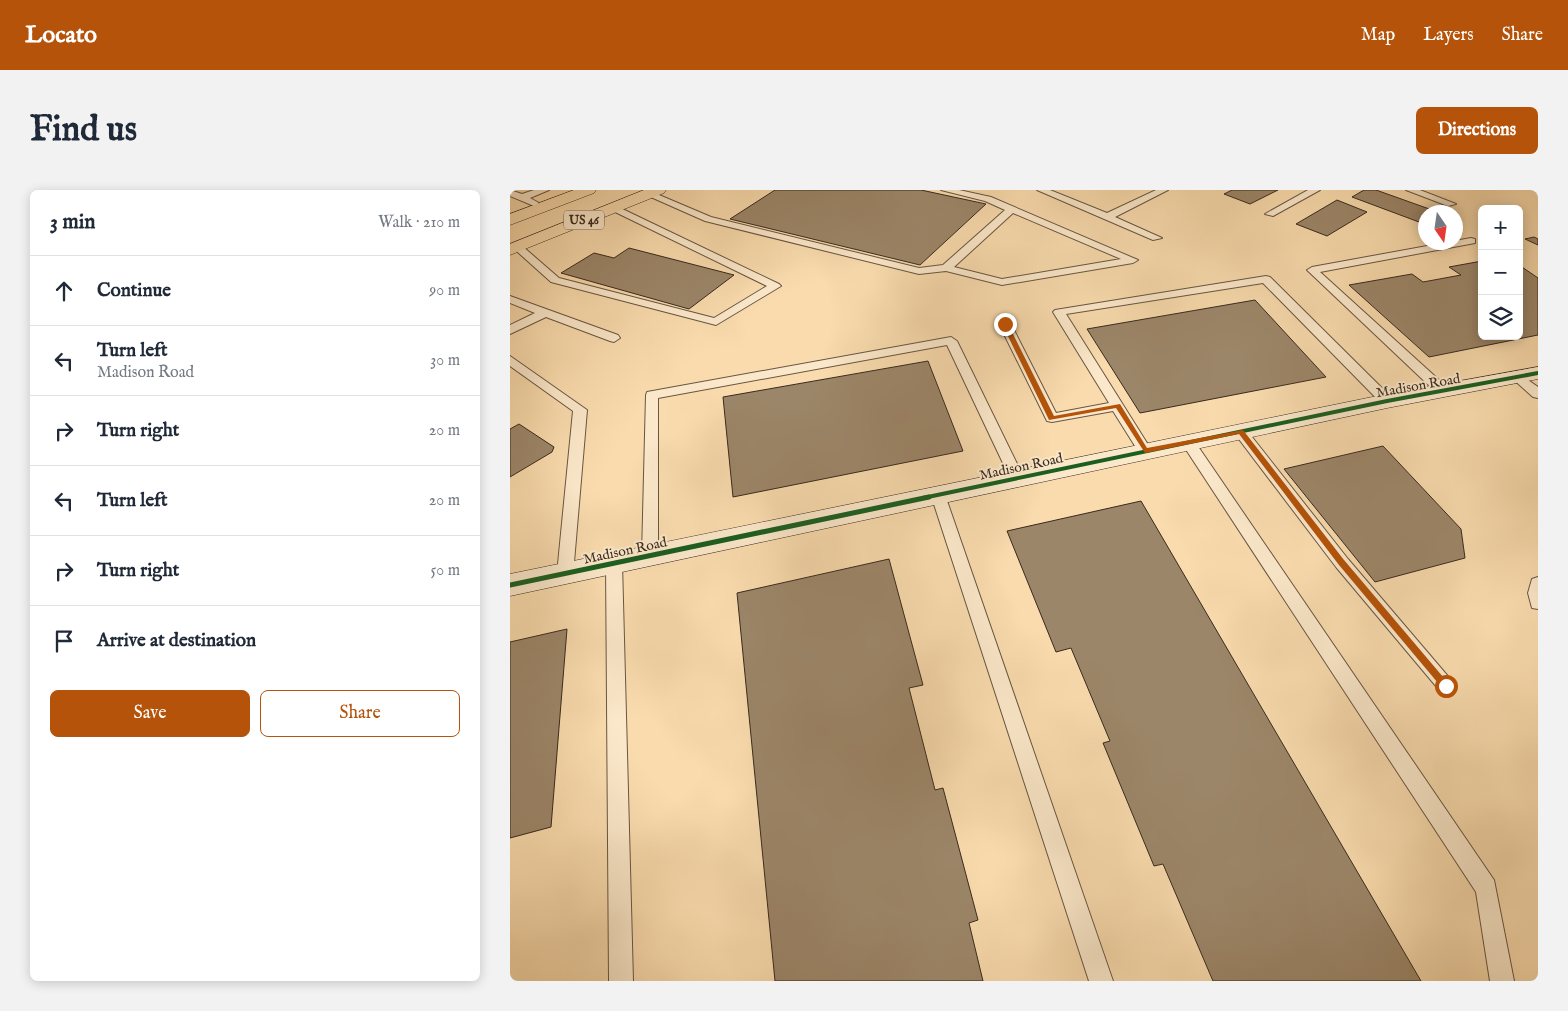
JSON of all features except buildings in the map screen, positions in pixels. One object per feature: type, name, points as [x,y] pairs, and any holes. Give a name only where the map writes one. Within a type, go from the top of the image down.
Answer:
[{"type":"highway","points":[[510,209],[528,200],[584,190]]},
{"type":"highway","name":"US 46","points":[[510,220],[588,190]]},
{"type":"highway","name":"US 46","points":[[513,249],[654,192]]},
{"type":"street","name":"Madison Road","points":[[510,585],[1240,431],[1528,375]]},
{"type":"lane","points":[[510,192],[528,200],[544,190]]},
{"type":"lane","points":[[654,192],[708,218],[918,271],[946,268],[1002,282],[1133,260],[988,199],[946,190]]},
{"type":"lane","points":[[1042,190],[1157,238]]},
{"type":"lane","points":[[1107,218],[1163,190]]},
{"type":"lane","points":[[1270,214],[1315,190]]},
{"type":"lane","points":[[1411,190],[1451,204]]},
{"type":"lane","points":[[513,249],[555,280],[716,322],[775,286],[614,208]]},
{"type":"lane","points":[[946,268],[1012,209]]},
{"type":"lane","points":[[1444,392],[1312,270],[1472,241]]},
{"type":"lane","points":[[1145,451],[1059,312],[1266,279],[1387,401]]},
{"type":"lane","points":[[510,300],[614,338]]},
{"type":"lane","points":[[510,330],[545,313]]},
{"type":"lane","points":[[1005,324],[1052,418],[1117,406]]},
{"type":"lane","points":[[650,555],[652,395],[951,341],[1016,478]]},
{"type":"lane","points":[[510,360],[580,410],[565,574]]},
{"type":"lane","points":[[1528,375],[1538,394]]},
{"type":"lane","points":[[1240,431],[1342,562],[1446,686]]},
{"type":"lane","points":[[1188,442],[1486,888],[1502,981]]},
{"type":"lane","points":[[938,495],[1100,981]]},
{"type":"lane","points":[[614,563],[621,981]]},
{"type":"lane","points":[[1538,583],[1536,593],[1538,604]]},
{"type":"cycle path","points":[[510,585],[1387,401],[1444,392],[1538,373]]},
{"type":"route","points":[[1005,324],[1052,418],[1117,406],[1145,451],[1240,431],[1342,562],[1446,686]]}]
